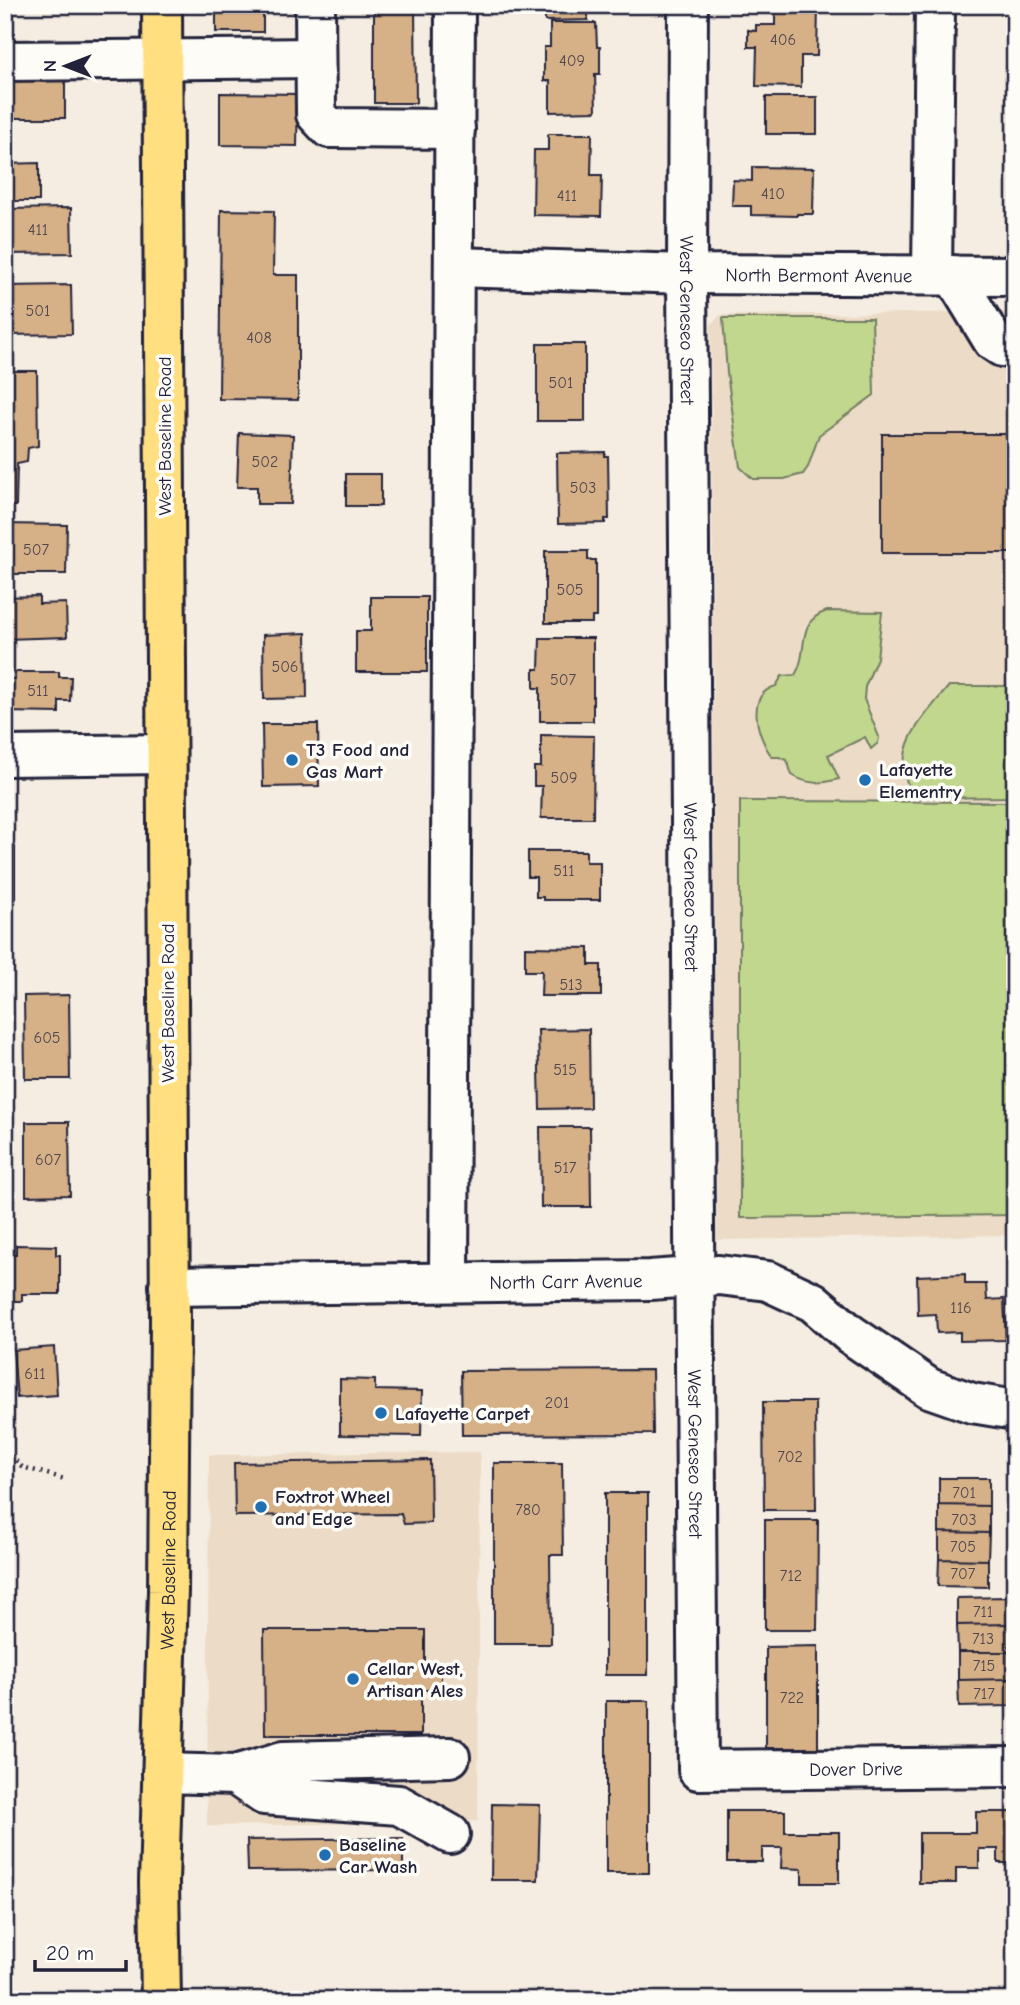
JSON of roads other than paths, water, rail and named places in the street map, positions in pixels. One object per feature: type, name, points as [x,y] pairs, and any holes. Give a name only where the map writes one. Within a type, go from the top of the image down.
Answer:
[{"type":"main road","name":"West Baseline Road","points":[[161,2000],[159,1882],[168,1591],[169,1286],[162,5]]},
{"type":"street","points":[[315,5],[316,114],[330,128],[455,129]]},
{"type":"street","points":[[449,1282],[455,5]]},
{"type":"street","name":"West Geneseo Street","points":[[688,5],[687,274],[698,1770]]},
{"type":"street","points":[[935,5],[942,275],[993,341],[1002,347],[1015,349]]},
{"type":"street","points":[[5,61],[315,58]]},
{"type":"street","name":"North Bermont Avenue","points":[[455,267],[687,274],[1015,276]]},
{"type":"street","points":[[5,756],[166,754]]},
{"type":"street","name":"North Carr Avenue","points":[[169,1286],[650,1280],[719,1275],[768,1281],[813,1302],[850,1334],[929,1388],[972,1403],[1015,1410]]},
{"type":"street","points":[[162,1773],[235,1775],[283,1761],[450,1757]]},
{"type":"street","name":"Dover Drive","points":[[698,1770],[1015,1767]]},
{"type":"street","points":[[235,1775],[264,1795],[399,1805],[450,1834]]},
{"type":"place","name":"T3 Food and Gas Mart","points":[[292,760]]},
{"type":"place","name":"Lafayette Elementry","points":[[865,780]]},
{"type":"place","name":"Lafayette Carpet","points":[[381,1413]]},
{"type":"place","name":"Foxtrot Wheel and Edge","points":[[261,1507]]},
{"type":"place","name":"Cellar West, Artisan Ales","points":[[353,1679]]},
{"type":"place","name":"Baseline Car Wash","points":[[325,1855]]}]
